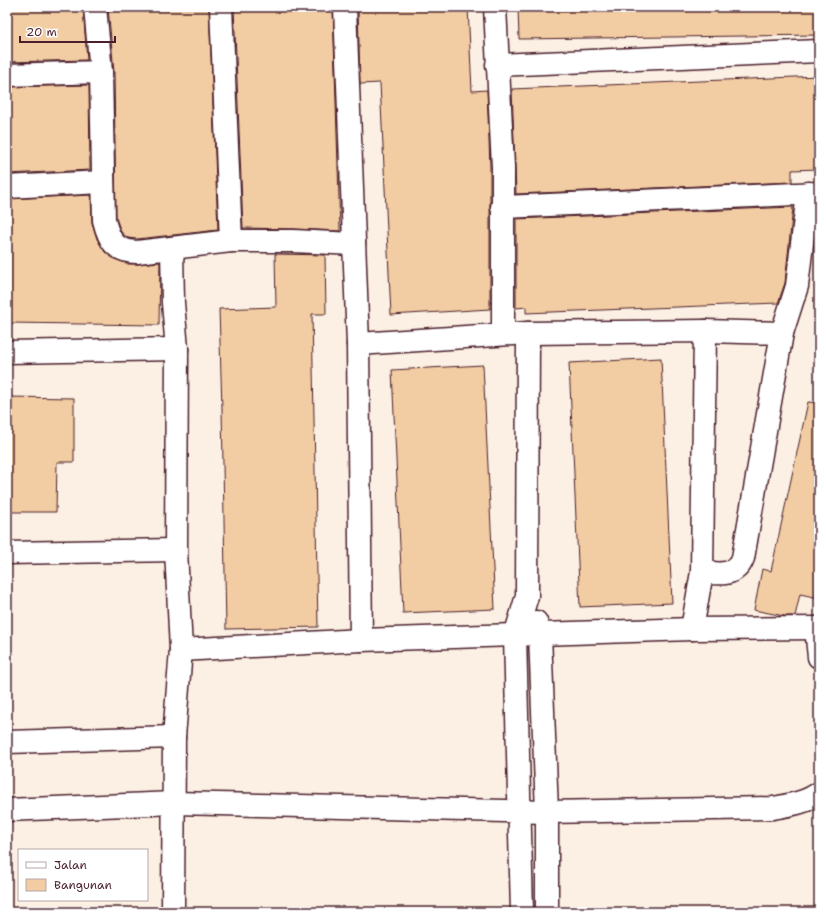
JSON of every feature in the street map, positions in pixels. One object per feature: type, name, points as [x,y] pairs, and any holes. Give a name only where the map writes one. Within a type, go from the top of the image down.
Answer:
[{"type":"street","points":[[95,7],[101,72],[102,182],[104,220],[107,232],[114,245],[121,250],[128,252],[150,252],[231,241],[293,241],[354,244]]},
{"type":"street","points":[[221,7],[231,241]]},
{"type":"street","points":[[345,7],[358,344],[361,640]]},
{"type":"street","points":[[495,7],[503,167],[503,334]]},
{"type":"street","points":[[497,65],[819,51]]},
{"type":"street","points":[[7,75],[101,72]]},
{"type":"street","points":[[7,186],[102,182]]},
{"type":"street","points":[[502,207],[813,193],[797,286],[782,333],[743,558],[734,570],[727,573],[720,574],[702,572]]},
{"type":"street","points":[[172,248],[173,303],[177,349],[176,550],[181,650],[174,737],[173,912]]},
{"type":"street","points":[[358,344],[528,333],[705,331],[782,333]]},
{"type":"street","points":[[692,629],[702,572],[705,331]]},
{"type":"street","points":[[522,912],[515,636],[527,596],[528,333]]},
{"type":"street","points":[[7,352],[177,349]]},
{"type":"street","points":[[7,552],[176,550]]},
{"type":"street","points":[[527,596],[540,635],[547,812],[547,912]]},
{"type":"street","points":[[181,650],[361,640],[692,629],[818,628],[819,657]]},
{"type":"street","points":[[7,742],[174,737]]},
{"type":"street","points":[[7,810],[174,803],[520,810],[547,812],[773,808],[803,801],[819,793]]},
{"type":"building","points":[[7,7],[83,7],[87,60],[7,62]]},
{"type":"building","points":[[108,7],[209,7],[218,230],[137,239],[128,238],[121,232],[116,218],[114,72]]},
{"type":"building","points":[[234,7],[333,7],[340,231],[243,228]]},
{"type":"building","points":[[358,7],[468,7],[472,91],[487,90],[490,167],[490,309],[391,315],[380,83],[360,84]]},
{"type":"building","points":[[518,7],[819,7],[819,35],[519,39]]},
{"type":"building","points":[[819,76],[819,169],[792,170],[792,182],[516,194],[512,89]]},
{"type":"building","points":[[89,85],[90,170],[7,174],[7,87]]},
{"type":"building","points":[[91,195],[92,223],[97,239],[105,252],[117,260],[128,264],[160,262],[159,325],[7,323],[7,199]]},
{"type":"building","points":[[793,207],[785,283],[778,303],[526,313],[526,307],[516,308],[516,219]]},
{"type":"building","points":[[275,254],[325,255],[326,314],[312,314],[318,627],[226,629],[219,309],[276,307]]},
{"type":"building","points":[[661,358],[672,603],[580,607],[569,363]]},
{"type":"building","points":[[483,365],[495,609],[403,613],[392,370]]},
{"type":"building","points":[[7,397],[74,398],[74,462],[57,462],[56,512],[7,512]]},
{"type":"building","points":[[808,402],[819,403],[819,598],[800,594],[795,616],[784,616],[754,610],[762,569],[771,571]]}]
